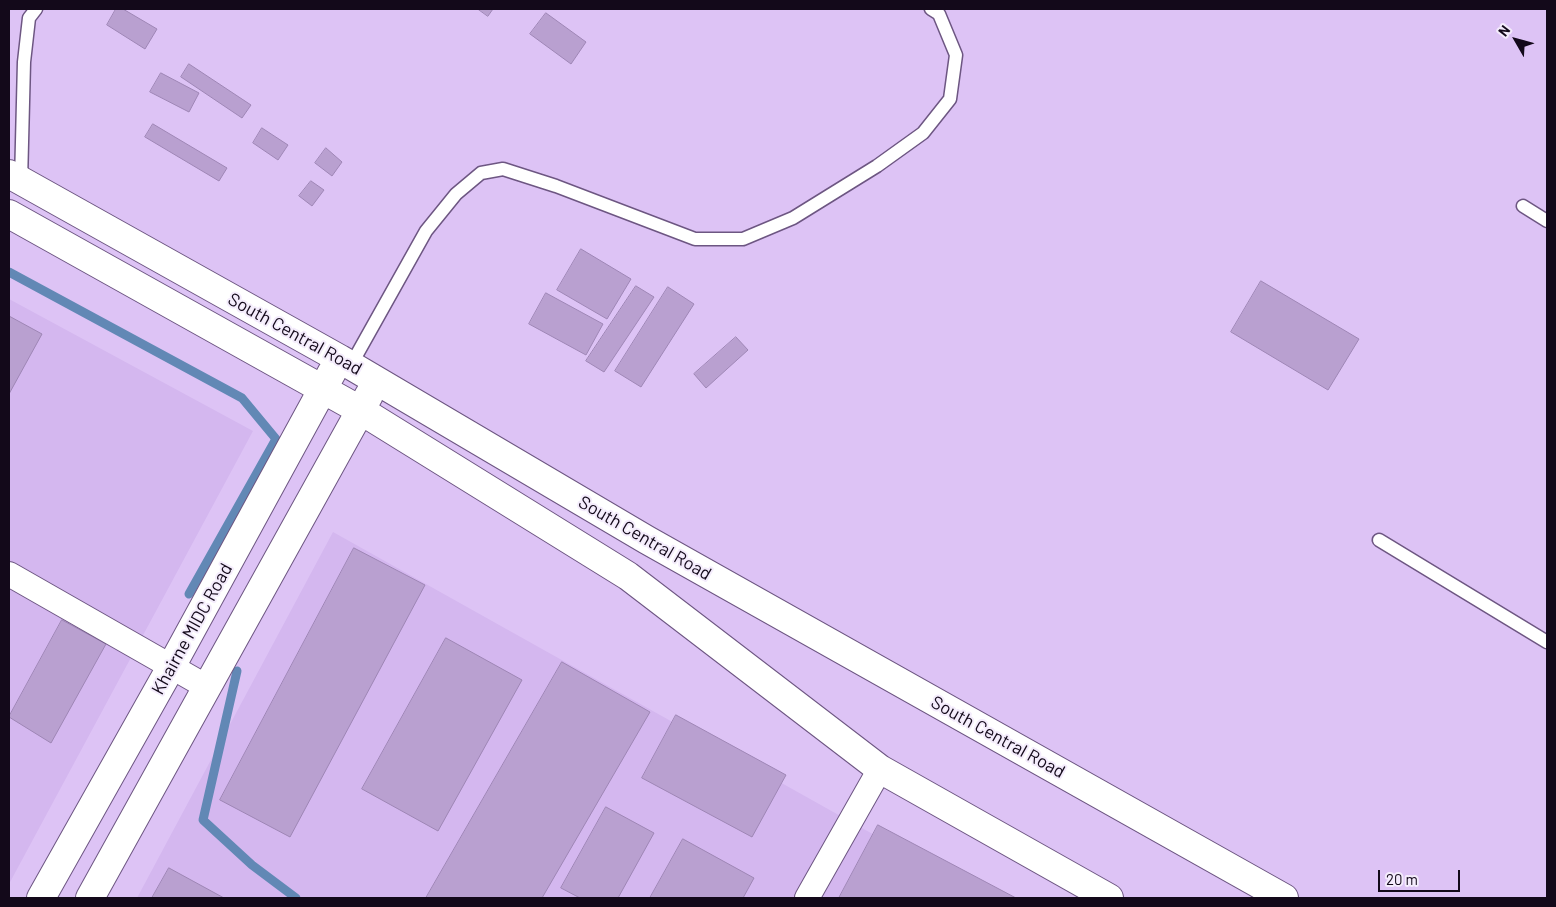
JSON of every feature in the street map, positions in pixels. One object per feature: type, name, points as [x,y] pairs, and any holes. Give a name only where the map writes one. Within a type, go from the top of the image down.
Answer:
[{"type":"main road","name":"South Central Road","points":[[15,178],[378,380],[647,540],[1284,898]]},
{"type":"main road","name":"South Central Road","points":[[9,214],[360,410],[628,576],[880,769],[1109,898]]},
{"type":"main road","name":"Khairne MIDC Road","points":[[41,898],[171,667],[323,389],[346,362]]},
{"type":"main road","points":[[90,898],[378,380]]},
{"type":"street","points":[[9,574],[207,688]]},
{"type":"street","points":[[807,898],[880,769]]},
{"type":"lane","points":[[15,178],[29,18],[36,9]]},
{"type":"lane","points":[[346,362],[426,231],[456,194],[481,173],[503,169],[556,186],[695,239],[743,239],[792,218],[877,166],[923,133],[950,99],[956,55],[940,14],[931,9]]},
{"type":"lane","points":[[1522,206],[1547,220]]},
{"type":"lane","points":[[1379,540],[1547,642]]},
{"type":"shaded area","points":[[9,299],[253,431],[9,884]]},
{"type":"shaded area","points":[[333,532],[987,898],[137,898]]},
{"type":"building","points":[[116,9],[123,9],[157,29],[145,49],[107,25]]},
{"type":"building","points":[[478,9],[493,9],[488,16]]},
{"type":"building","points":[[546,13],[586,42],[571,64],[530,34]]},
{"type":"building","points":[[189,64],[251,105],[242,118],[181,77]]},
{"type":"building","points":[[161,73],[199,93],[189,112],[150,92]]},
{"type":"building","points":[[153,124],[227,168],[219,181],[145,137]]},
{"type":"building","points":[[262,128],[288,145],[278,160],[253,143]]},
{"type":"building","points":[[326,148],[342,162],[332,176],[315,163]]},
{"type":"building","points":[[311,181],[324,190],[312,206],[299,196]]},
{"type":"building","points":[[581,249],[631,279],[607,319],[557,290]]},
{"type":"building","points":[[1261,281],[1359,339],[1328,390],[1231,332]]},
{"type":"building","points":[[636,286],[654,297],[604,372],[586,361]]},
{"type":"building","points":[[668,287],[694,304],[641,387],[615,371]]},
{"type":"building","points":[[546,293],[603,324],[586,355],[529,324]]},
{"type":"building","points":[[9,316],[42,334],[9,394]]},
{"type":"building","points":[[736,337],[748,350],[706,388],[694,374]]},
{"type":"building","points":[[354,548],[425,585],[290,837],[220,800]]},
{"type":"building","points":[[62,620],[106,644],[51,743],[9,717]]},
{"type":"building","points":[[446,638],[522,680],[438,831],[362,789]]},
{"type":"building","points":[[562,662],[650,712],[542,898],[426,898]]},
{"type":"building","points":[[676,715],[786,775],[752,837],[642,778]]},
{"type":"building","points":[[606,807],[654,833],[618,898],[580,898],[561,888]]},
{"type":"building","points":[[878,825],[1016,898],[839,898]]},
{"type":"building","points":[[683,839],[754,878],[743,898],[650,898]]},
{"type":"building","points":[[169,868],[224,898],[152,898]]},
{"type":"waterway","points":[[9,272],[242,398],[276,439],[189,594]]},
{"type":"waterway","points":[[237,671],[203,820],[252,865],[296,898]]}]
